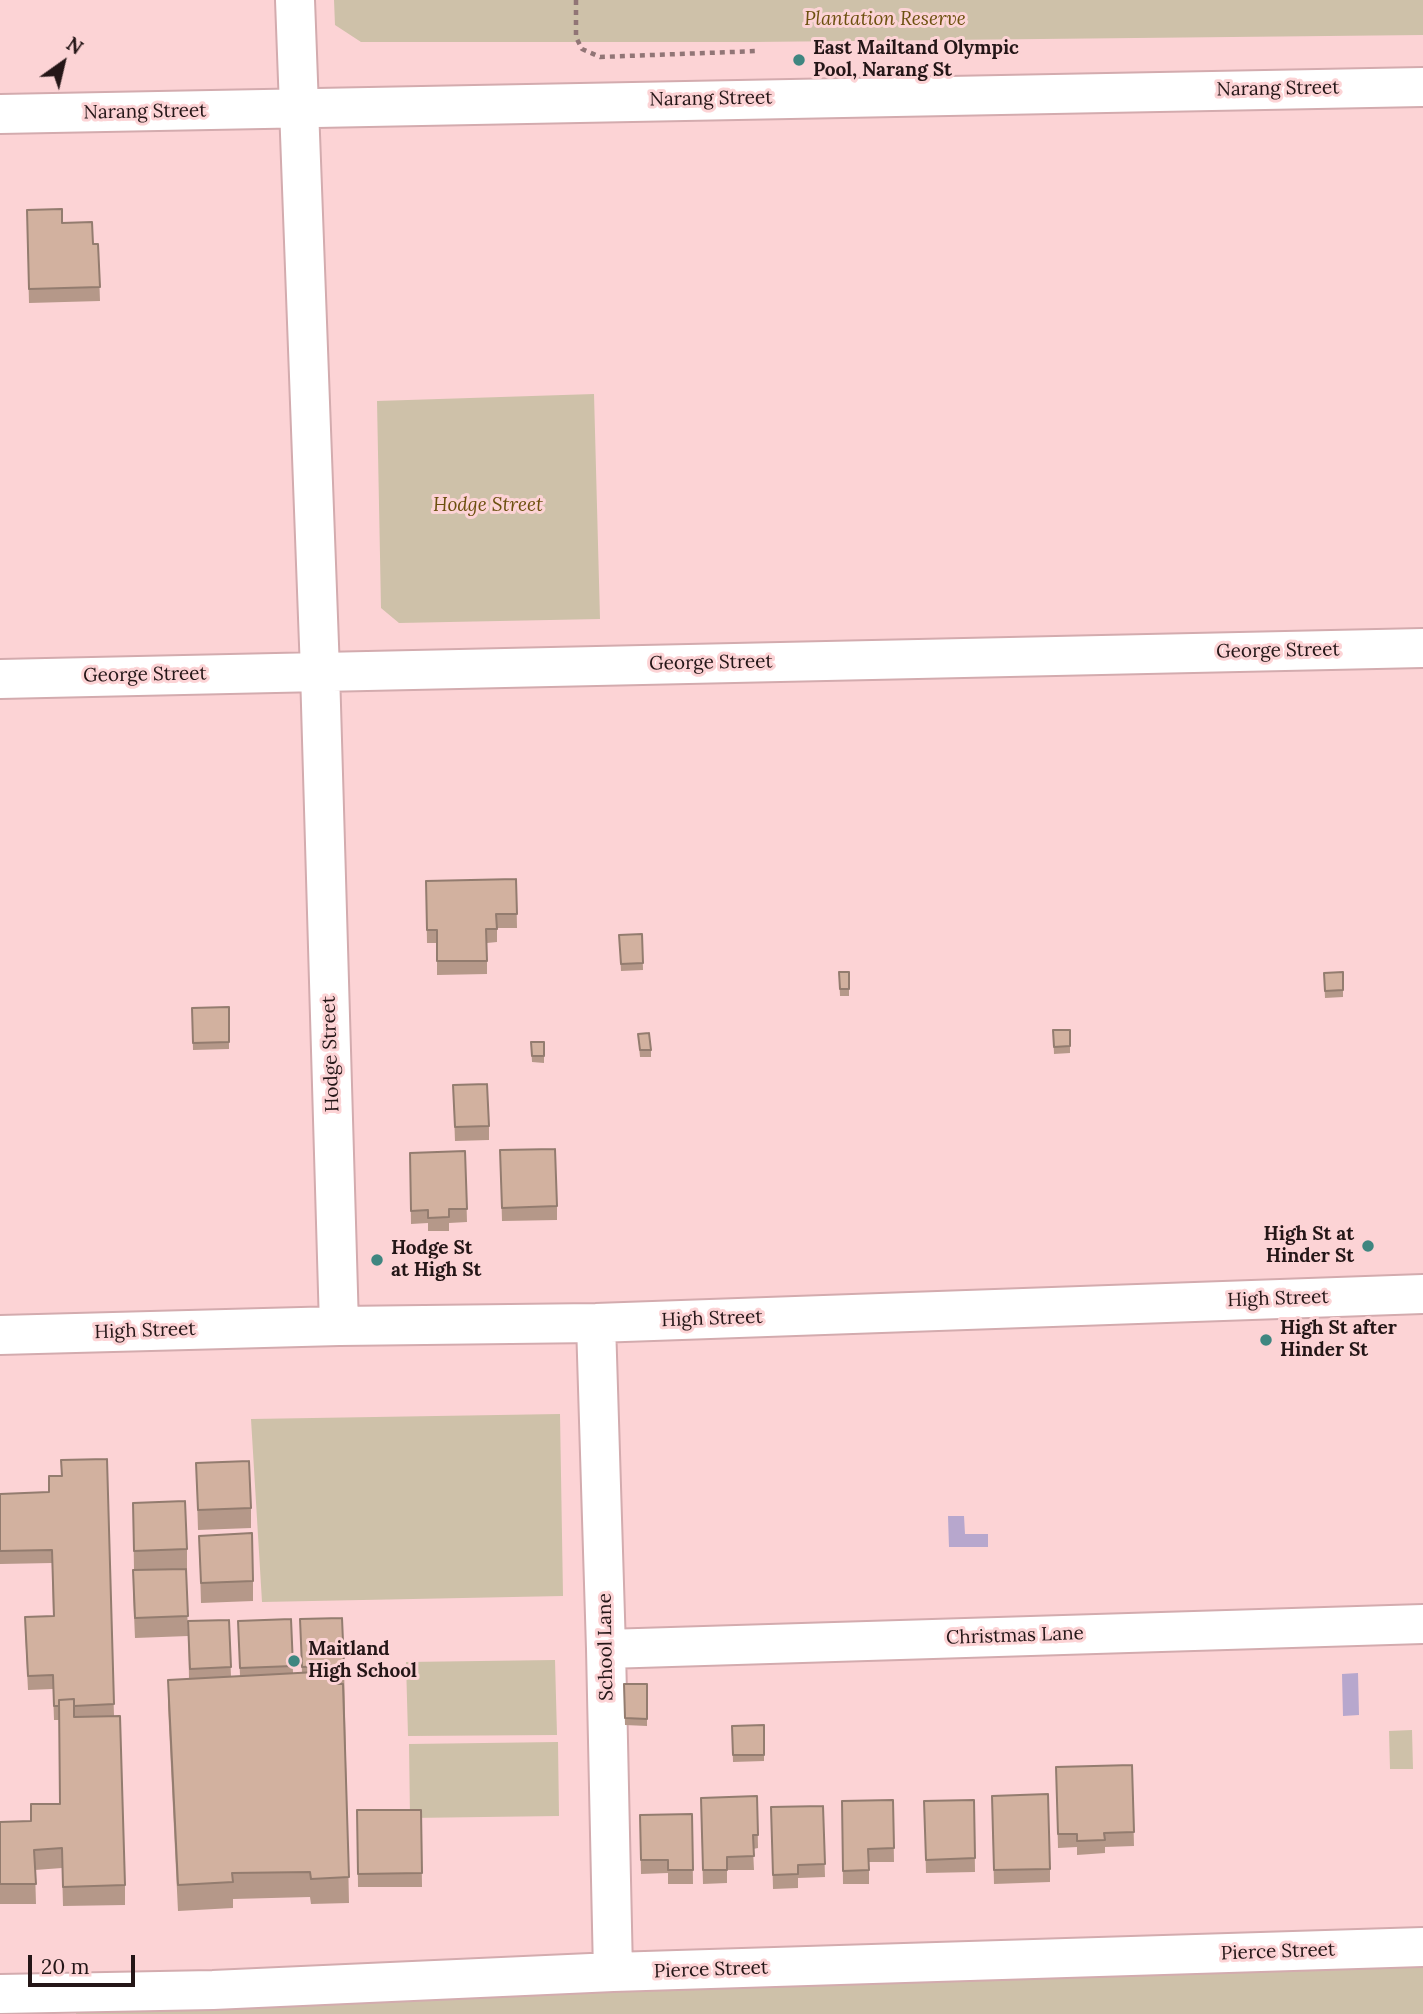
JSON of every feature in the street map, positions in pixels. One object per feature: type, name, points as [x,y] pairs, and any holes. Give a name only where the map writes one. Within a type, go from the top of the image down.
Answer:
[{"type":"street","name":"Hodge Street","points":[[295,0],[320,671],[339,1326]]},
{"type":"street","name":"Narang Street","points":[[0,114],[1423,87]]},
{"type":"street","name":"George Street","points":[[0,678],[1423,648]]},
{"type":"street","name":"High Street","points":[[0,1335],[339,1326],[596,1323],[1423,1294]]},
{"type":"street","name":"School Lane","points":[[596,1323],[607,1649],[613,1972]]},
{"type":"street","name":"Christmas Lane","points":[[607,1649],[1423,1624]]},
{"type":"street","name":"Pierce Street","points":[[0,1994],[213,1990],[613,1972],[1423,1947]]},
{"type":"path","points":[[576,0],[576,37],[582,49],[600,57],[758,51]]},
{"type":"green space","name":"Plantation Reserve","points":[[334,0],[1423,0],[1423,35],[753,42],[361,42],[335,25]]},
{"type":"green space","name":"Hodge Street","points":[[594,394],[600,619],[399,623],[381,608],[377,401]]},
{"type":"green space","points":[[560,1414],[563,1596],[262,1602],[251,1419]]},
{"type":"green space","points":[[555,1660],[557,1735],[408,1736],[406,1662]]},
{"type":"green space","points":[[1412,1730],[1413,1769],[1390,1769],[1389,1731]]},
{"type":"green space","points":[[558,1742],[559,1816],[410,1818],[409,1744]]},
{"type":"green space","points":[[1423,1967],[1423,2014],[76,2014],[76,2005]]},
{"type":"shaded area","points":[[948,1516],[964,1516],[965,1534],[988,1534],[988,1547],[949,1547]]},
{"type":"shaded area","points":[[1358,1673],[1359,1715],[1343,1716],[1342,1674]]},
{"type":"building","points":[[62,209],[62,223],[92,222],[93,244],[98,244],[100,287],[29,289],[27,210]]},
{"type":"building","points":[[516,879],[517,914],[496,914],[497,929],[486,929],[487,961],[437,961],[437,930],[427,930],[426,881]]},
{"type":"building","points":[[642,934],[643,963],[621,964],[619,935]]},
{"type":"building","points":[[839,972],[849,972],[849,989],[840,989]]},
{"type":"building","points":[[1343,972],[1343,990],[1325,991],[1324,973]]},
{"type":"building","points":[[229,1007],[229,1042],[193,1043],[192,1008]]},
{"type":"building","points":[[1053,1030],[1070,1030],[1070,1046],[1054,1047]]},
{"type":"building","points":[[649,1033],[651,1050],[640,1050],[638,1034]]},
{"type":"building","points":[[531,1042],[544,1042],[544,1056],[532,1056]]},
{"type":"building","points":[[487,1084],[489,1126],[455,1127],[453,1085]]},
{"type":"building","points":[[555,1149],[557,1206],[502,1208],[500,1150]]},
{"type":"building","points":[[465,1151],[467,1209],[449,1209],[449,1217],[428,1218],[428,1210],[411,1211],[410,1153]]},
{"type":"building","points":[[107,1459],[114,1704],[74,1706],[74,1699],[59,1700],[59,1706],[54,1706],[53,1675],[28,1676],[25,1617],[54,1616],[52,1550],[0,1551],[0,1494],[49,1492],[49,1476],[62,1476],[61,1460]]},
{"type":"building","points":[[249,1461],[251,1508],[198,1510],[196,1463]]},
{"type":"building","points":[[185,1501],[187,1549],[134,1551],[133,1503]]},
{"type":"building","points":[[252,1533],[253,1581],[201,1583],[199,1536]]},
{"type":"building","points":[[186,1569],[188,1616],[135,1618],[133,1570]]},
{"type":"building","points":[[342,1618],[344,1665],[302,1667],[300,1619]]},
{"type":"building","points":[[291,1619],[293,1666],[240,1668],[238,1621]]},
{"type":"building","points":[[229,1620],[231,1667],[190,1669],[188,1621]]},
{"type":"building","points":[[335,1671],[335,1684],[343,1684],[349,1877],[311,1879],[310,1872],[232,1873],[233,1882],[178,1885],[168,1680]]},
{"type":"building","points":[[624,1684],[647,1684],[647,1719],[625,1718]]},
{"type":"building","points":[[74,1699],[74,1717],[120,1716],[125,1885],[63,1887],[62,1848],[34,1850],[36,1884],[0,1884],[0,1822],[31,1821],[31,1804],[60,1804],[59,1700]]},
{"type":"building","points":[[764,1725],[764,1755],[733,1755],[732,1726]]},
{"type":"building","points":[[1132,1765],[1134,1832],[1104,1833],[1105,1840],[1077,1841],[1077,1834],[1058,1834],[1056,1767]]},
{"type":"building","points":[[1048,1794],[1050,1869],[994,1870],[992,1796]]},
{"type":"building","points":[[757,1796],[758,1835],[753,1835],[754,1856],[727,1857],[727,1870],[703,1870],[701,1798]]},
{"type":"building","points":[[893,1800],[894,1848],[868,1849],[869,1870],[843,1871],[842,1801]]},
{"type":"building","points":[[974,1800],[975,1858],[926,1860],[924,1801]]},
{"type":"building","points":[[823,1806],[825,1864],[798,1865],[798,1874],[773,1875],[771,1807]]},
{"type":"building","points":[[357,1810],[421,1810],[422,1873],[358,1874]]},
{"type":"building","points":[[692,1814],[693,1870],[668,1870],[668,1860],[641,1860],[640,1815]]},
{"type":"place","name":"East Mailtand Olympic Pool, Narang St","points":[[799,60]]},
{"type":"place","name":"High St at Hinder St","points":[[1368,1246]]},
{"type":"place","name":"Hodge St at High St","points":[[377,1260]]},
{"type":"place","name":"High St after Hinder St","points":[[1266,1340]]},
{"type":"place","name":"Maitland High School","points":[[294,1661]]}]
